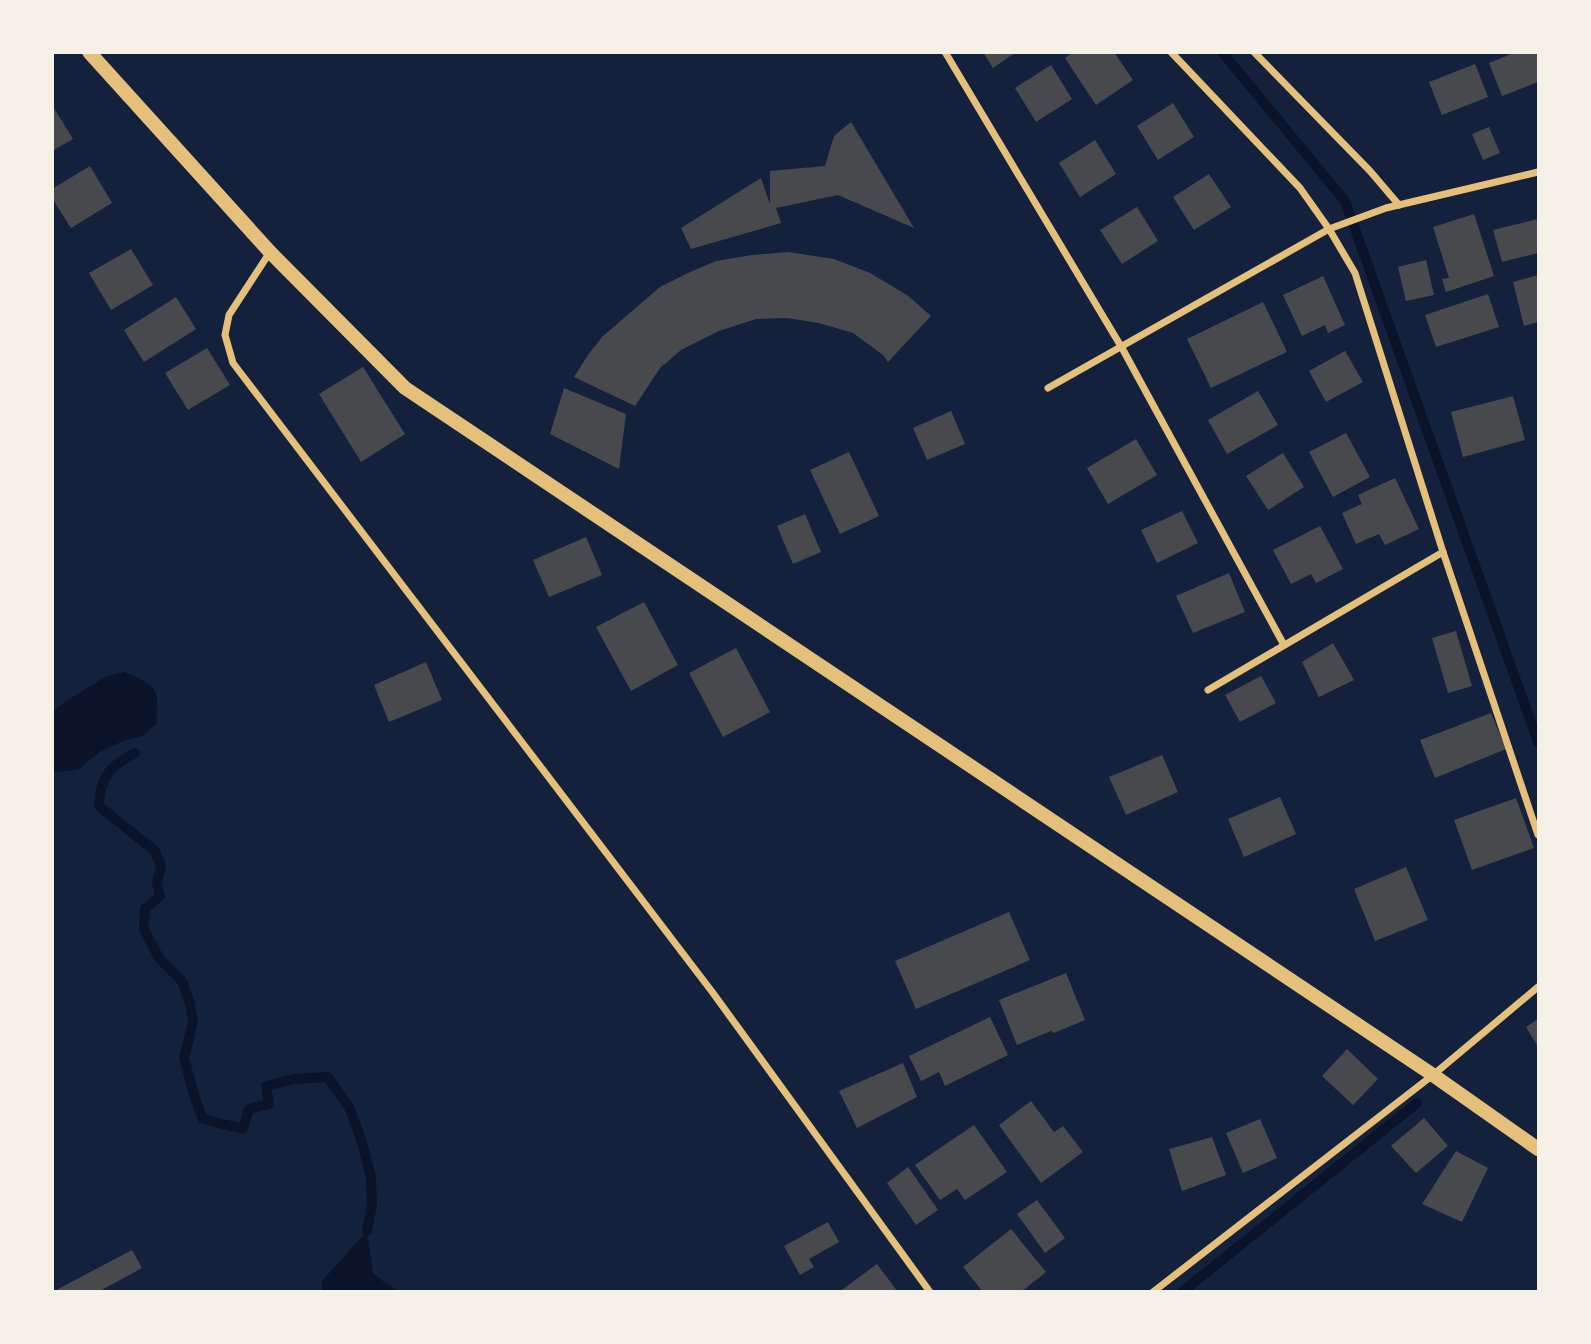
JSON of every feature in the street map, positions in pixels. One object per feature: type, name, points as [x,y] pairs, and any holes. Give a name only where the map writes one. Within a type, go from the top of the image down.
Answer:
[{"type":"main road","points":[[89,52],[270,252],[405,388],[1433,1075],[1538,1149]]},
{"type":"street","points":[[945,52],[1122,348],[1284,645]]},
{"type":"street","points":[[1171,52],[1300,188],[1355,273],[1443,552],[1538,835]]},
{"type":"street","points":[[1254,52],[1370,171],[1399,205]]},
{"type":"street","points":[[1048,388],[1329,229],[1386,208],[1538,172]]},
{"type":"street","points":[[270,252],[229,314],[225,334],[233,363],[713,993],[930,1292]]},
{"type":"street","points":[[1208,690],[1443,552]]},
{"type":"street","points":[[1153,1292],[1433,1075],[1538,987]]},
{"type":"water","points":[[124,672],[154,689],[157,723],[143,736],[125,740],[100,752],[78,770],[53,772],[53,712],[105,677]]},
{"type":"water","points":[[367,1231],[373,1273],[399,1291],[323,1291],[321,1282]]},
{"type":"building","points":[[983,52],[1016,52],[993,68]]},
{"type":"building","points":[[1073,52],[1114,52],[1133,80],[1096,105],[1065,58]]},
{"type":"building","points":[[1516,52],[1538,52],[1538,82],[1502,96],[1489,63]]},
{"type":"building","points":[[1475,64],[1488,97],[1442,115],[1429,82]]},
{"type":"building","points":[[1051,65],[1072,99],[1036,122],[1015,88]]},
{"type":"building","points":[[1173,103],[1194,137],[1158,160],[1137,126]]},
{"type":"building","points":[[52,105],[73,139],[52,151]]},
{"type":"building","points":[[851,122],[914,228],[838,195],[776,208],[781,223],[691,249],[681,228],[761,178],[770,204],[770,171],[825,166],[834,136]]},
{"type":"building","points":[[1489,127],[1500,153],[1483,160],[1472,134]]},
{"type":"building","points":[[1095,140],[1116,174],[1080,197],[1059,163]]},
{"type":"building","points":[[90,166],[112,203],[71,228],[52,198],[52,189]]},
{"type":"building","points":[[1209,174],[1231,207],[1194,230],[1173,197]]},
{"type":"building","points":[[1137,207],[1158,241],[1122,264],[1100,230]]},
{"type":"building","points":[[1474,214],[1494,276],[1446,292],[1442,279],[1449,278],[1433,227]]},
{"type":"building","points":[[1538,219],[1538,253],[1502,262],[1493,230]]},
{"type":"building","points":[[131,249],[153,285],[111,310],[89,273]]},
{"type":"building","points":[[788,252],[834,259],[870,273],[907,295],[931,316],[888,362],[883,355],[853,333],[819,323],[787,318],[756,319],[719,331],[681,350],[660,368],[635,406],[574,377],[603,336],[660,287],[716,261]]},
{"type":"building","points":[[1426,260],[1434,295],[1406,301],[1398,267]]},
{"type":"building","points":[[1538,275],[1538,322],[1524,326],[1513,282]]},
{"type":"building","points":[[1323,276],[1345,325],[1328,333],[1325,325],[1302,336],[1283,295]]},
{"type":"building","points":[[1488,294],[1499,327],[1436,347],[1425,315]]},
{"type":"building","points":[[176,297],[196,329],[144,362],[124,330]]},
{"type":"building","points":[[1263,302],[1287,352],[1211,388],[1187,339]]},
{"type":"building","points":[[207,348],[230,385],[188,410],[165,373]]},
{"type":"building","points":[[1345,351],[1363,382],[1326,402],[1309,371]]},
{"type":"building","points":[[363,367],[405,434],[361,462],[319,394]]},
{"type":"building","points":[[564,388],[626,414],[619,469],[550,434]]},
{"type":"building","points":[[1258,391],[1278,425],[1227,454],[1208,420]]},
{"type":"building","points":[[1513,396],[1525,440],[1463,457],[1451,412]]},
{"type":"building","points":[[951,411],[965,444],[927,460],[913,428]]},
{"type":"building","points":[[1346,433],[1370,477],[1333,497],[1309,452]]},
{"type":"building","points":[[1136,439],[1157,475],[1108,504],[1087,468]]},
{"type":"building","points":[[849,452],[879,516],[840,534],[810,470]]},
{"type":"building","points":[[1283,453],[1304,487],[1268,510],[1246,476]]},
{"type":"building","points":[[1395,478],[1419,529],[1385,545],[1379,534],[1356,544],[1342,513],[1362,504],[1358,495]]},
{"type":"building","points":[[1182,511],[1198,543],[1157,563],[1141,530]]},
{"type":"building","points":[[805,514],[821,552],[793,564],[777,526]]},
{"type":"building","points":[[1320,526],[1343,569],[1316,583],[1311,574],[1291,584],[1273,550]]},
{"type":"building","points":[[586,537],[602,575],[549,597],[533,560]]},
{"type":"building","points":[[1229,573],[1245,612],[1193,633],[1176,596]]},
{"type":"building","points":[[644,602],[678,665],[631,691],[596,627]]},
{"type":"building","points":[[1456,631],[1472,686],[1448,693],[1432,638]]},
{"type":"building","points":[[1333,643],[1354,680],[1319,697],[1302,662]]},
{"type":"building","points":[[736,648],[770,712],[723,737],[689,673]]},
{"type":"building","points":[[426,662],[442,700],[389,722],[374,685]]},
{"type":"building","points":[[1261,676],[1276,703],[1240,722],[1225,695]]},
{"type":"building","points":[[1491,713],[1506,749],[1435,778],[1420,740]]},
{"type":"building","points":[[1162,755],[1178,792],[1126,815],[1109,777]]},
{"type":"building","points":[[1280,797],[1296,834],[1244,857],[1228,819]]},
{"type":"building","points":[[1516,798],[1534,848],[1472,870],[1454,820]]},
{"type":"building","points":[[1406,867],[1428,920],[1375,941],[1354,889]]},
{"type":"building","points":[[1009,912],[1030,960],[916,1009],[895,961]]},
{"type":"building","points":[[1066,973],[1085,1020],[1017,1045],[999,1000]]},
{"type":"building","points":[[990,1017],[1008,1055],[945,1086],[939,1072],[921,1081],[909,1056]]},
{"type":"building","points":[[1538,1019],[1538,1047],[1526,1027]]},
{"type":"building","points":[[1347,1049],[1378,1079],[1353,1105],[1322,1076]]},
{"type":"building","points":[[903,1063],[917,1097],[857,1128],[839,1091]]},
{"type":"building","points":[[1031,1101],[1054,1132],[1063,1126],[1083,1152],[1041,1183],[999,1125]]},
{"type":"building","points":[[1424,1118],[1448,1146],[1416,1173],[1391,1146]]},
{"type":"building","points":[[1260,1119],[1277,1158],[1243,1173],[1226,1133]]},
{"type":"building","points":[[974,1125],[1007,1172],[965,1200],[957,1189],[940,1200],[915,1165]]},
{"type":"building","points":[[1212,1137],[1226,1175],[1182,1191],[1169,1149]]},
{"type":"building","points":[[1456,1151],[1488,1168],[1462,1222],[1422,1204]]},
{"type":"building","points":[[908,1167],[938,1210],[916,1225],[887,1183]]},
{"type":"building","points":[[1037,1200],[1065,1238],[1045,1253],[1017,1214]]},
{"type":"building","points":[[828,1222],[839,1242],[809,1259],[814,1267],[800,1275],[784,1246]]},
{"type":"building","points":[[1011,1229],[1046,1272],[1021,1292],[983,1292],[963,1267]]},
{"type":"building","points":[[132,1250],[142,1268],[98,1292],[59,1292],[58,1289]]},
{"type":"building","points":[[877,1264],[898,1292],[839,1292]]},
{"type":"waterway","points":[[1222,52],[1345,201],[1538,742]]},
{"type":"waterway","points":[[135,753],[108,774],[102,787],[99,806],[155,851],[161,865],[157,883],[160,896],[145,909],[144,929],[159,958],[182,981],[190,1004],[193,1022],[184,1058],[203,1119],[243,1129],[249,1109],[269,1104],[266,1086],[294,1079],[328,1077],[350,1109],[371,1177],[372,1204],[367,1231]]},
{"type":"waterway","points":[[1182,1292],[1417,1103]]}]
